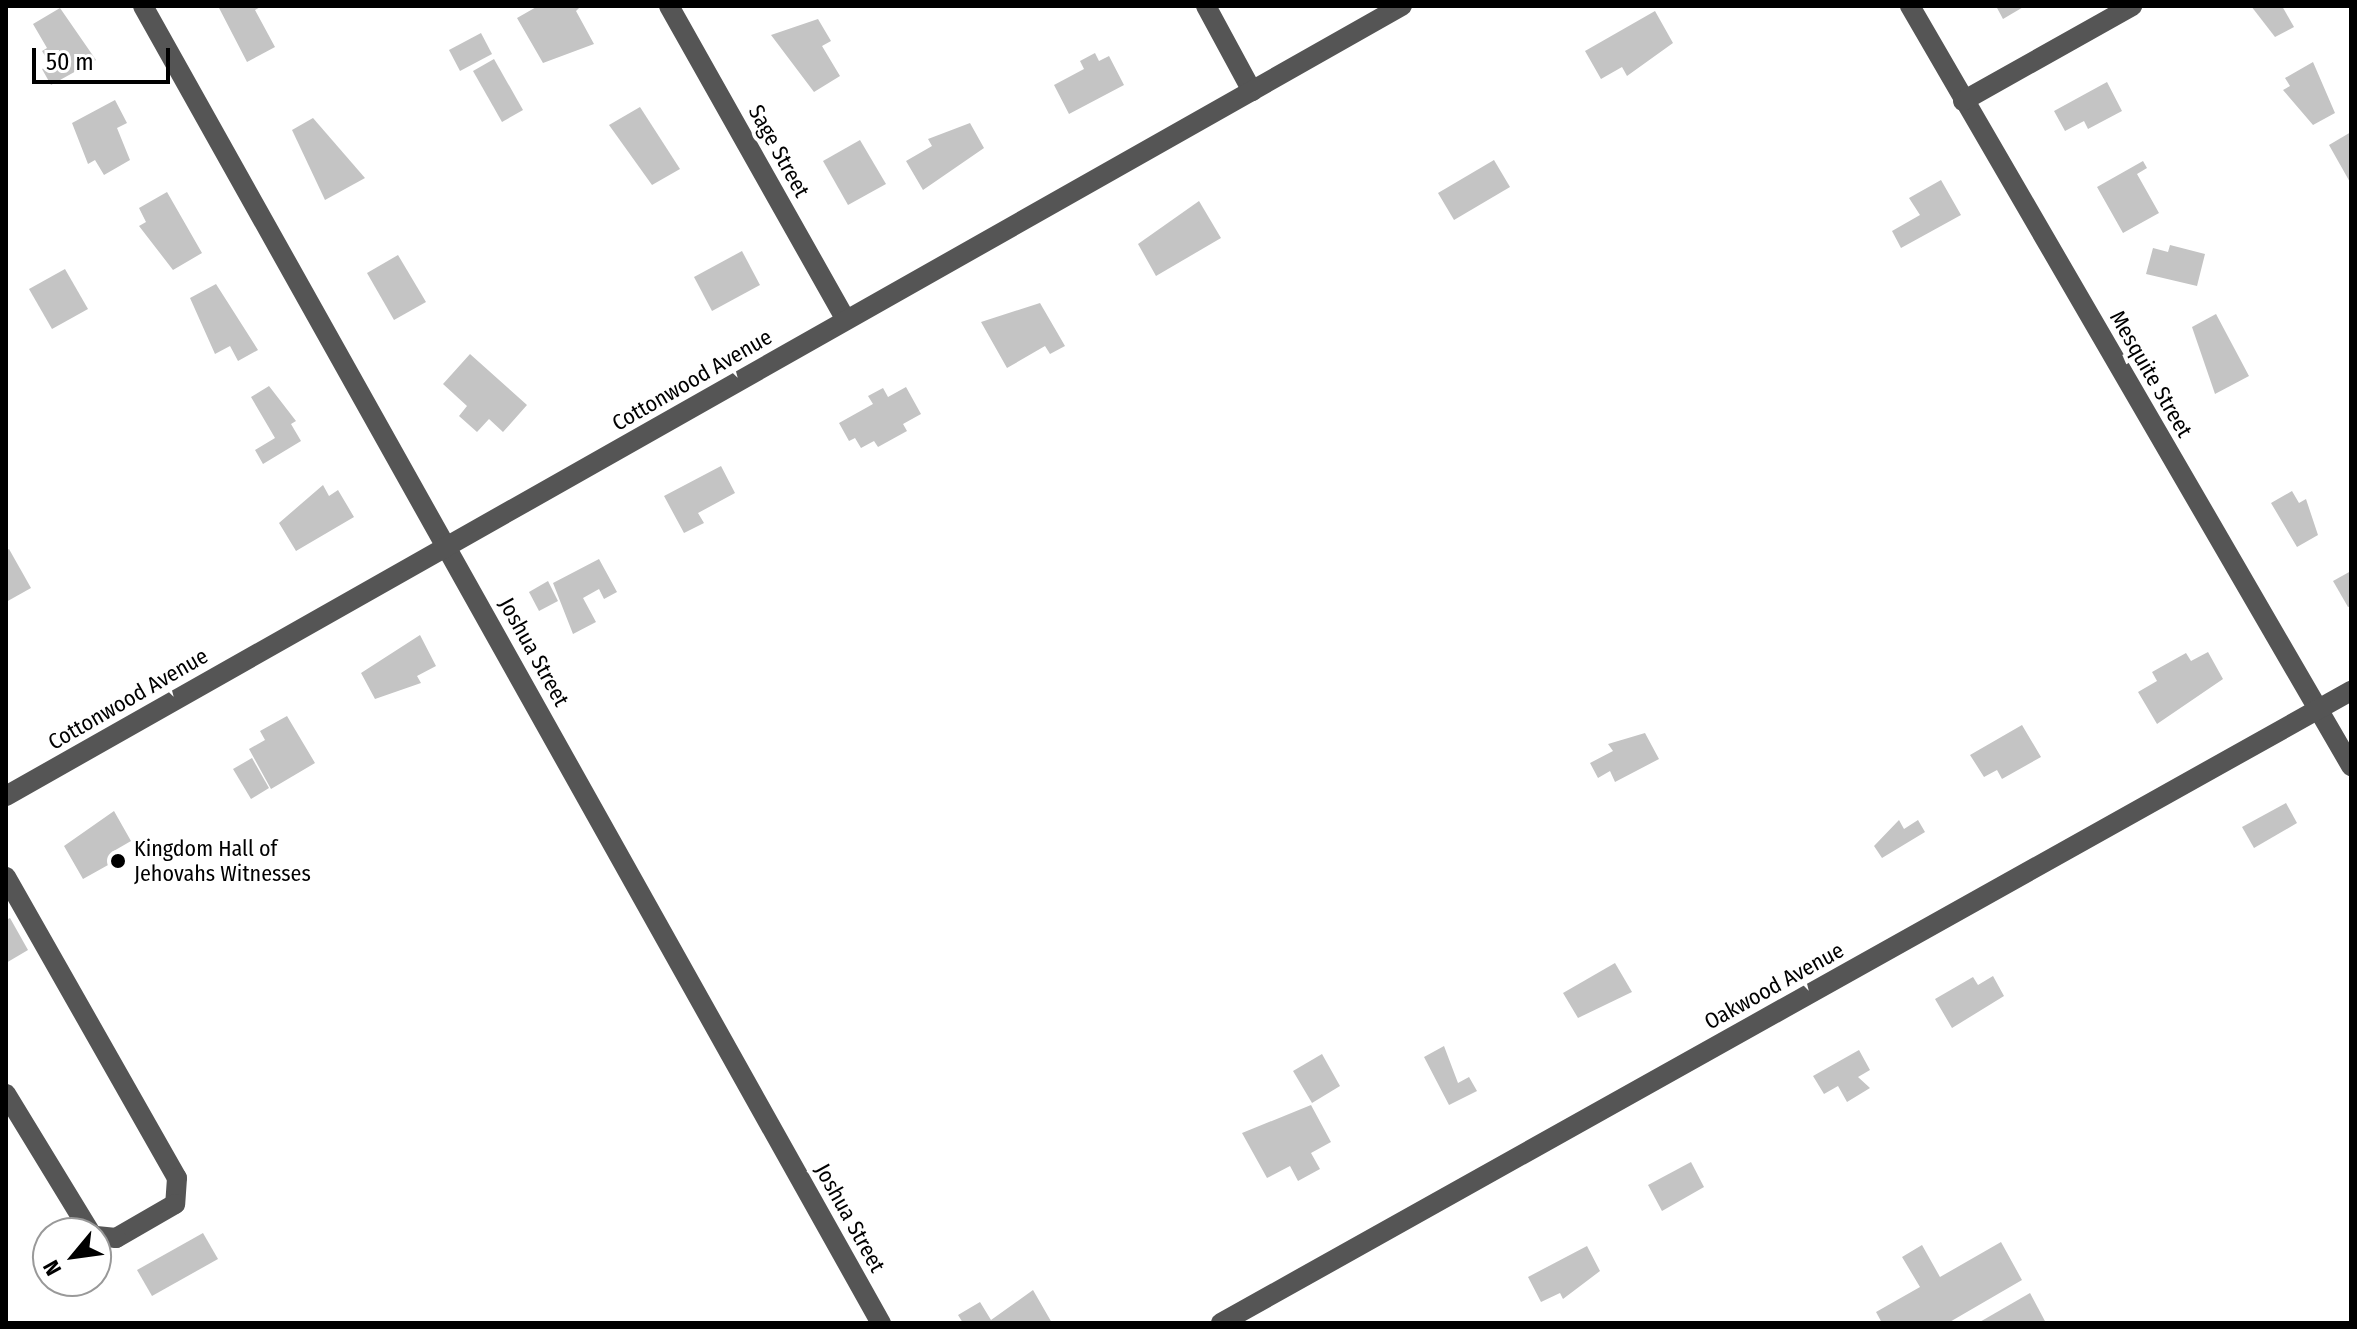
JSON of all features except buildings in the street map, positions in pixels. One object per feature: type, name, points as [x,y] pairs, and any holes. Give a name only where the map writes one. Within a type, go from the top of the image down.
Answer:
[{"type":"street","name":"Joshua Street","points":[[143,6],[881,1323]]},
{"type":"street","name":"Sage Street","points":[[669,6],[846,320]]},
{"type":"street","points":[[1206,6],[1252,91]]},
{"type":"street","name":"Cottonwood Avenue","points":[[6,796],[1402,6]]},
{"type":"street","name":"Mesquite Street","points":[[1910,6],[2351,766]]},
{"type":"street","points":[[1963,101],[2132,6]]},
{"type":"street","name":"Oakwood Avenue","points":[[1221,1323],[2351,691]]},
{"type":"street","points":[[6,877],[177,1178],[175,1204],[112,1238]]},
{"type":"street","points":[[6,1094],[81,1217]]},
{"type":"place","name":"Kingdom Hall of Jehovahs Witnesses","points":[[118,861]]}]
